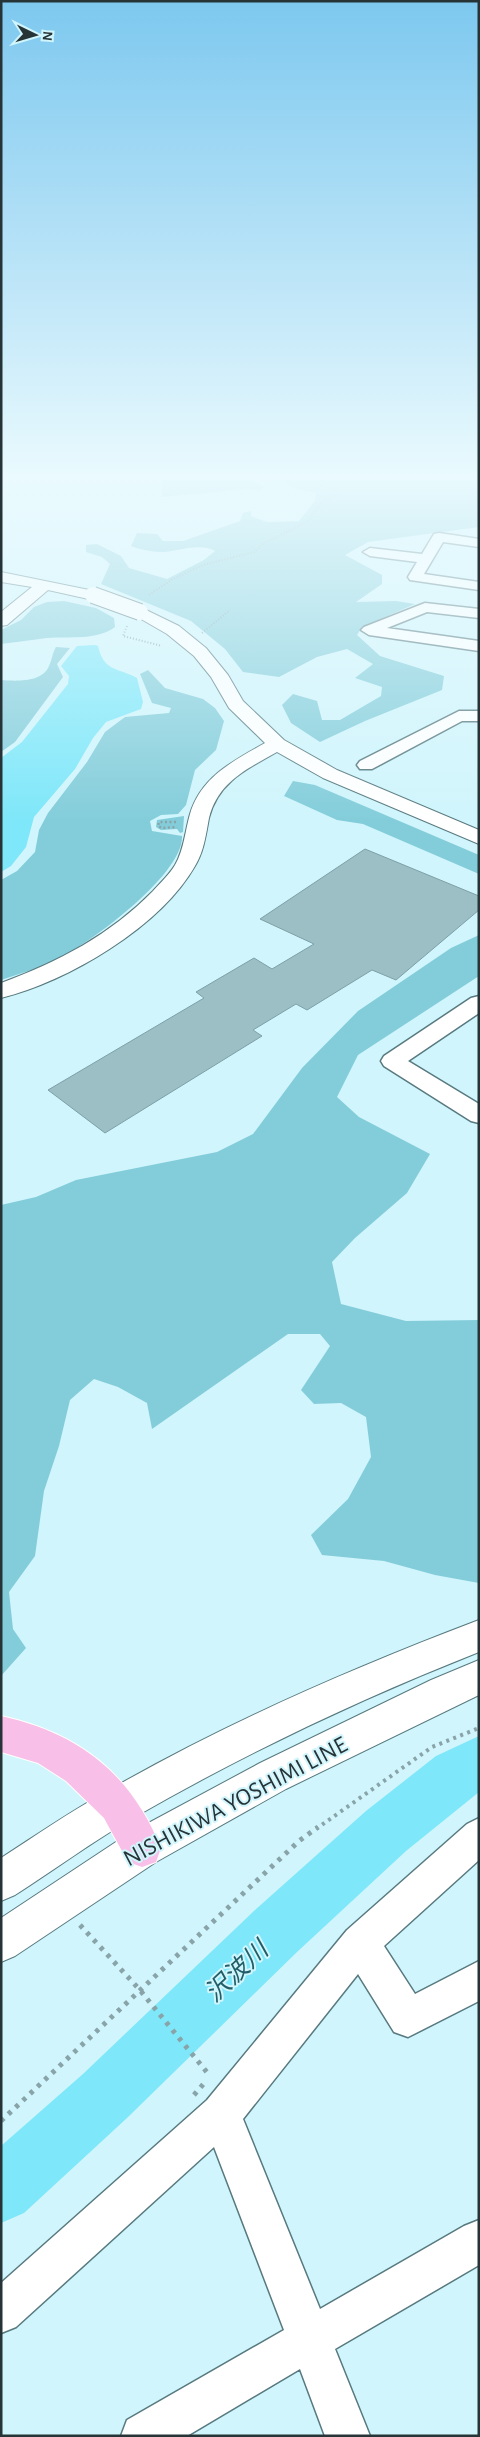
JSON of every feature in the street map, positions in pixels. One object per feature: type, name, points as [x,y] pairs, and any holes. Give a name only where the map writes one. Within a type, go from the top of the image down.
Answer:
[{"type":"main road","points":[[1,1734],[29,1740],[58,1752],[90,1777],[118,1806],[142,1848]]},
{"type":"street","points":[[1,621],[33,594]]},
{"type":"street","points":[[87,594],[143,606],[190,643],[208,661],[235,704],[277,744],[330,774],[479,838]]},
{"type":"street","points":[[476,594],[471,613],[425,607],[370,630],[479,646]]},
{"type":"street","points":[[366,765],[459,716],[479,716]]},
{"type":"street","points":[[1,991],[78,960],[120,934],[137,919],[165,890],[186,864],[195,842],[203,804],[214,786],[222,778],[277,744]]},
{"type":"street","points":[[479,1003],[392,1061],[479,1115]]},
{"type":"street","points":[[1,1881],[118,1806],[230,1745],[329,1697],[418,1659],[479,1636]]},
{"type":"street","name":"NISHIKIWA YOSHIMI LINE","points":[[1,1942],[142,1848],[273,1776],[444,1692],[479,1677]]},
{"type":"street","points":[[1,2312],[215,2095],[360,1943],[479,1836]]},
{"type":"street","points":[[360,1943],[408,2018],[479,1980]]},
{"type":"street","points":[[215,2095],[348,2436]]},
{"type":"street","points":[[143,2436],[479,2241]]},
{"type":"path","points":[[143,606],[151,594]]},
{"type":"path","points":[[190,643],[230,610]]},
{"type":"path","points":[[181,821],[159,822],[158,826],[162,828],[181,827]]},
{"type":"path","points":[[1,2120],[299,1841],[432,1747],[479,1728]]},
{"type":"path","points":[[79,1923],[140,1988],[201,2063],[215,2095]]},
{"type":"shaded area","points":[[125,594],[368,594],[356,602],[396,601],[415,604],[362,627],[357,635],[380,656],[444,676],[442,690],[365,721],[320,742],[291,723],[282,705],[293,694],[317,701],[322,720],[340,720],[381,696],[382,687],[355,678],[373,664],[347,649],[317,657],[279,677],[243,672],[225,649],[191,621]]},
{"type":"shaded area","points":[[64,601],[96,608],[114,618],[115,627],[91,636],[47,638],[1,644],[1,630],[21,620],[34,607],[47,602]]},
{"type":"shaded area","points":[[77,646],[98,646],[108,665],[137,678],[143,702],[141,709],[106,722],[93,738],[75,769],[34,817],[26,847],[11,866],[1,872],[1,758],[22,742],[68,684],[69,676],[61,666]]},
{"type":"shaded area","points":[[56,647],[70,648],[57,664],[63,677],[15,742],[1,752],[1,680],[28,680],[41,676],[46,672]]},
{"type":"shaded area","points":[[148,670],[165,688],[203,699],[215,708],[224,721],[216,750],[195,770],[186,805],[178,814],[161,815],[150,821],[152,831],[182,836],[178,852],[167,870],[150,889],[108,926],[52,962],[1,980],[1,880],[17,871],[35,852],[39,830],[48,813],[87,762],[105,732],[125,717],[169,713],[171,708],[152,703],[140,674]]},
{"type":"shaded area","points":[[293,781],[315,785],[479,855],[479,874],[363,824],[337,820],[284,796]]},
{"type":"shaded area","points":[[184,816],[183,832],[180,833],[177,829],[161,830],[156,827],[157,820]]},
{"type":"shaded area","points":[[479,935],[479,976],[358,1055],[337,1097],[359,1117],[430,1154],[407,1193],[355,1238],[332,1262],[341,1304],[406,1321],[479,1320],[479,1583],[435,1575],[384,1561],[322,1555],[311,1535],[348,1499],[371,1457],[366,1417],[341,1403],[314,1404],[301,1390],[330,1346],[320,1334],[288,1334],[152,1429],[147,1403],[118,1387],[94,1379],[70,1400],[59,1446],[44,1491],[35,1556],[9,1592],[13,1629],[26,1648],[1,1676],[1,1205],[36,1197],[76,1180],[217,1152],[253,1134],[302,1068],[358,1011],[451,948]]},
{"type":"building","points":[[365,849],[479,896],[479,910],[396,980],[372,970],[307,1010],[296,1004],[253,1030],[262,1036],[105,1133],[48,1090],[204,998],[196,992],[254,958],[272,969],[314,944],[260,919]]},
{"type":"waterway","name":"沢波川","points":[[1,2190],[105,2096],[276,1931],[386,1831],[455,1775],[479,1763]]}]
